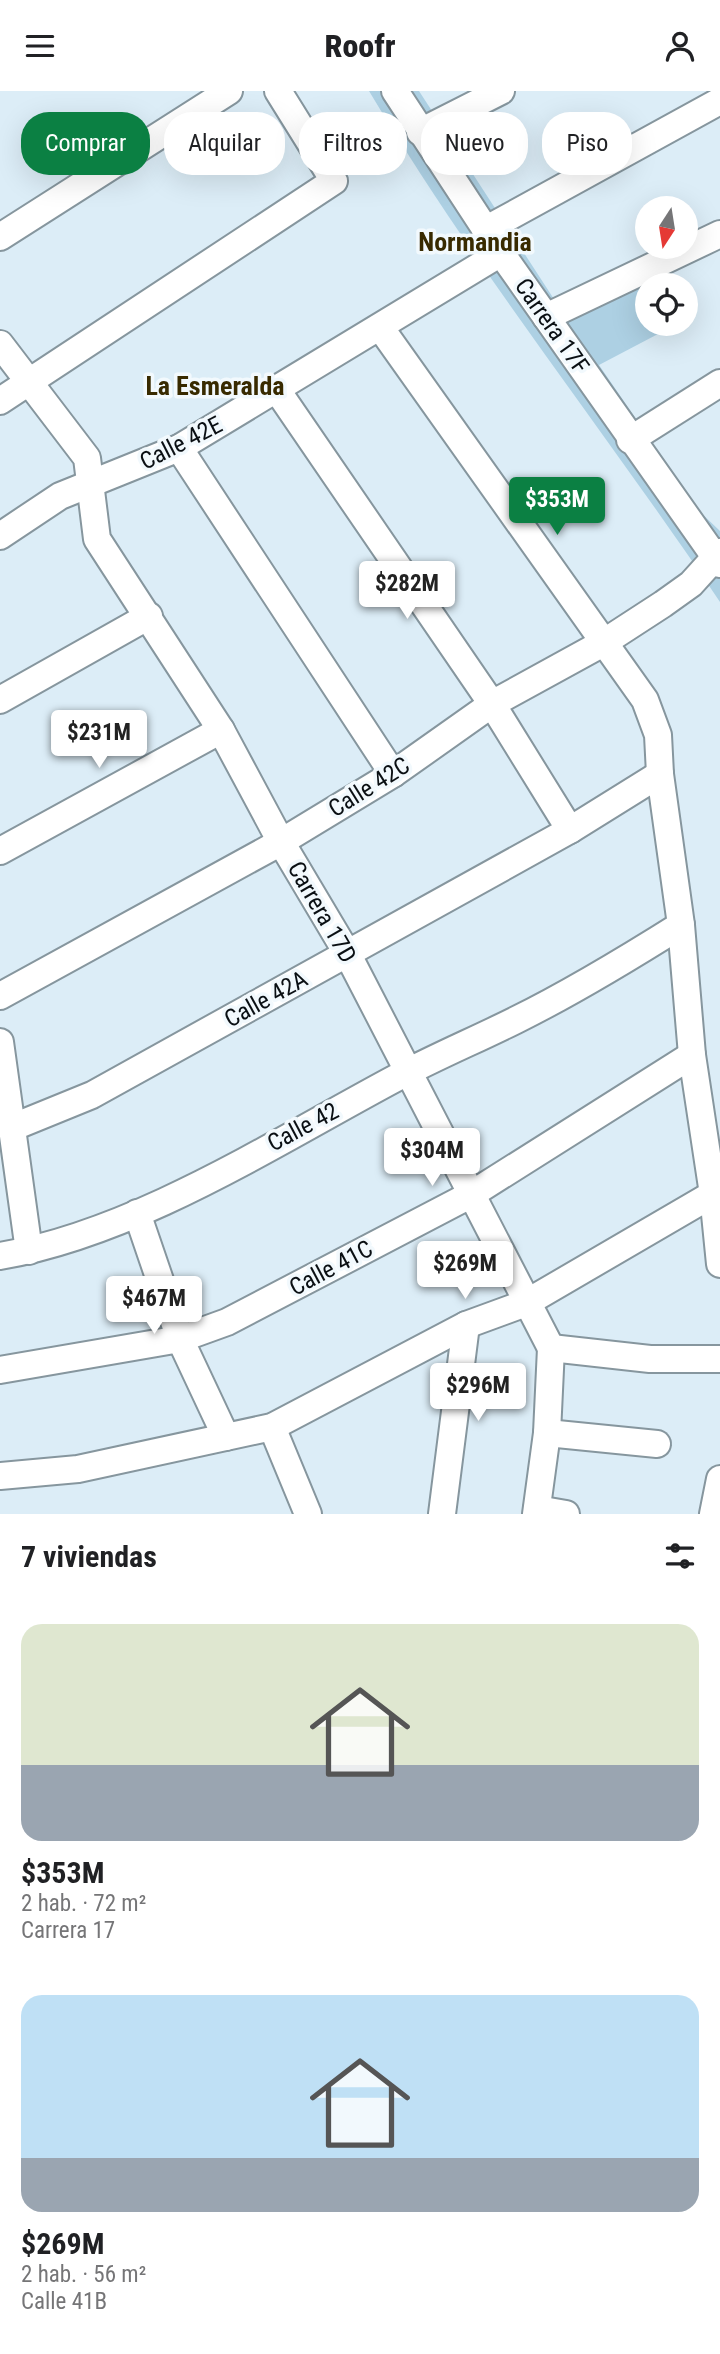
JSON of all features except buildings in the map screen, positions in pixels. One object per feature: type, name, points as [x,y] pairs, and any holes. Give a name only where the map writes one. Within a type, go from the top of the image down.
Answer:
[{"type":"street","points":[[0,237],[229,91]]},
{"type":"street","points":[[0,401],[334,181],[278,91]]},
{"type":"street","name":"Carrera 17F","points":[[395,91],[485,230],[630,440],[718,558]]},
{"type":"street","points":[[420,132],[501,91]]},
{"type":"street","points":[[485,230],[720,101]]},
{"type":"street","points":[[546,317],[720,234]]},
{"type":"street","name":"Calle 42E","points":[[0,536],[60,496],[179,448],[501,253]]},
{"type":"street","points":[[380,327],[645,700],[658,735],[660,774],[681,925],[692,1055],[713,1194],[720,1264]]},
{"type":"street","name":"Carrera 17D","points":[[0,344],[87,458],[97,539],[221,730],[281,842],[347,953],[551,1348]]},
{"type":"street","points":[[630,440],[720,383]]},
{"type":"street","points":[[277,390],[492,704],[570,830]]},
{"type":"street","points":[[179,448],[393,774]]},
{"type":"street","name":"Calle 42C","points":[[0,996],[281,842],[393,774],[492,704],[603,643],[691,584],[718,558]]},
{"type":"street","points":[[0,700],[149,616]]},
{"type":"street","points":[[0,851],[221,730]]},
{"type":"street","name":"Calle 42A","points":[[11,1128],[92,1095],[570,830],[660,774]]},
{"type":"street","name":"Calle 42","points":[[0,1256],[74,1238],[136,1213],[407,1072],[517,1020],[603,974],[681,925]]},
{"type":"street","points":[[0,1042],[29,1251]]},
{"type":"street","name":"Calle 41C","points":[[0,1370],[180,1339],[227,1322],[472,1194],[692,1055]]},
{"type":"street","points":[[0,1476],[78,1469],[272,1427],[466,1325],[526,1303],[713,1194]]},
{"type":"street","points":[[136,1213],[180,1339],[226,1437]]},
{"type":"street","points":[[442,1514],[466,1325]]},
{"type":"street","points":[[566,1514],[536,1511],[547,1433],[551,1348],[583,1349],[650,1359],[720,1359]]},
{"type":"street","points":[[272,1427],[308,1514]]},
{"type":"street","points":[[547,1433],[657,1444]]},
{"type":"street","points":[[713,1514],[720,1479]]},
{"type":"shaded area","points":[[369,91],[419,91],[433,112],[421,112],[421,174],[407,152],[407,112],[382,112]]},
{"type":"shaded area","points":[[422,175],[473,175],[561,310],[635,273],[635,336],[654,336],[599,365],[700,512],[720,531],[720,602],[496,286]]},
{"type":"shaded area","points":[[651,265],[655,273],[635,273]]},
{"type":"district","name":"Normandia","points":[[475,242]]},
{"type":"district","name":"La Esmeralda","points":[[215,386]]}]
